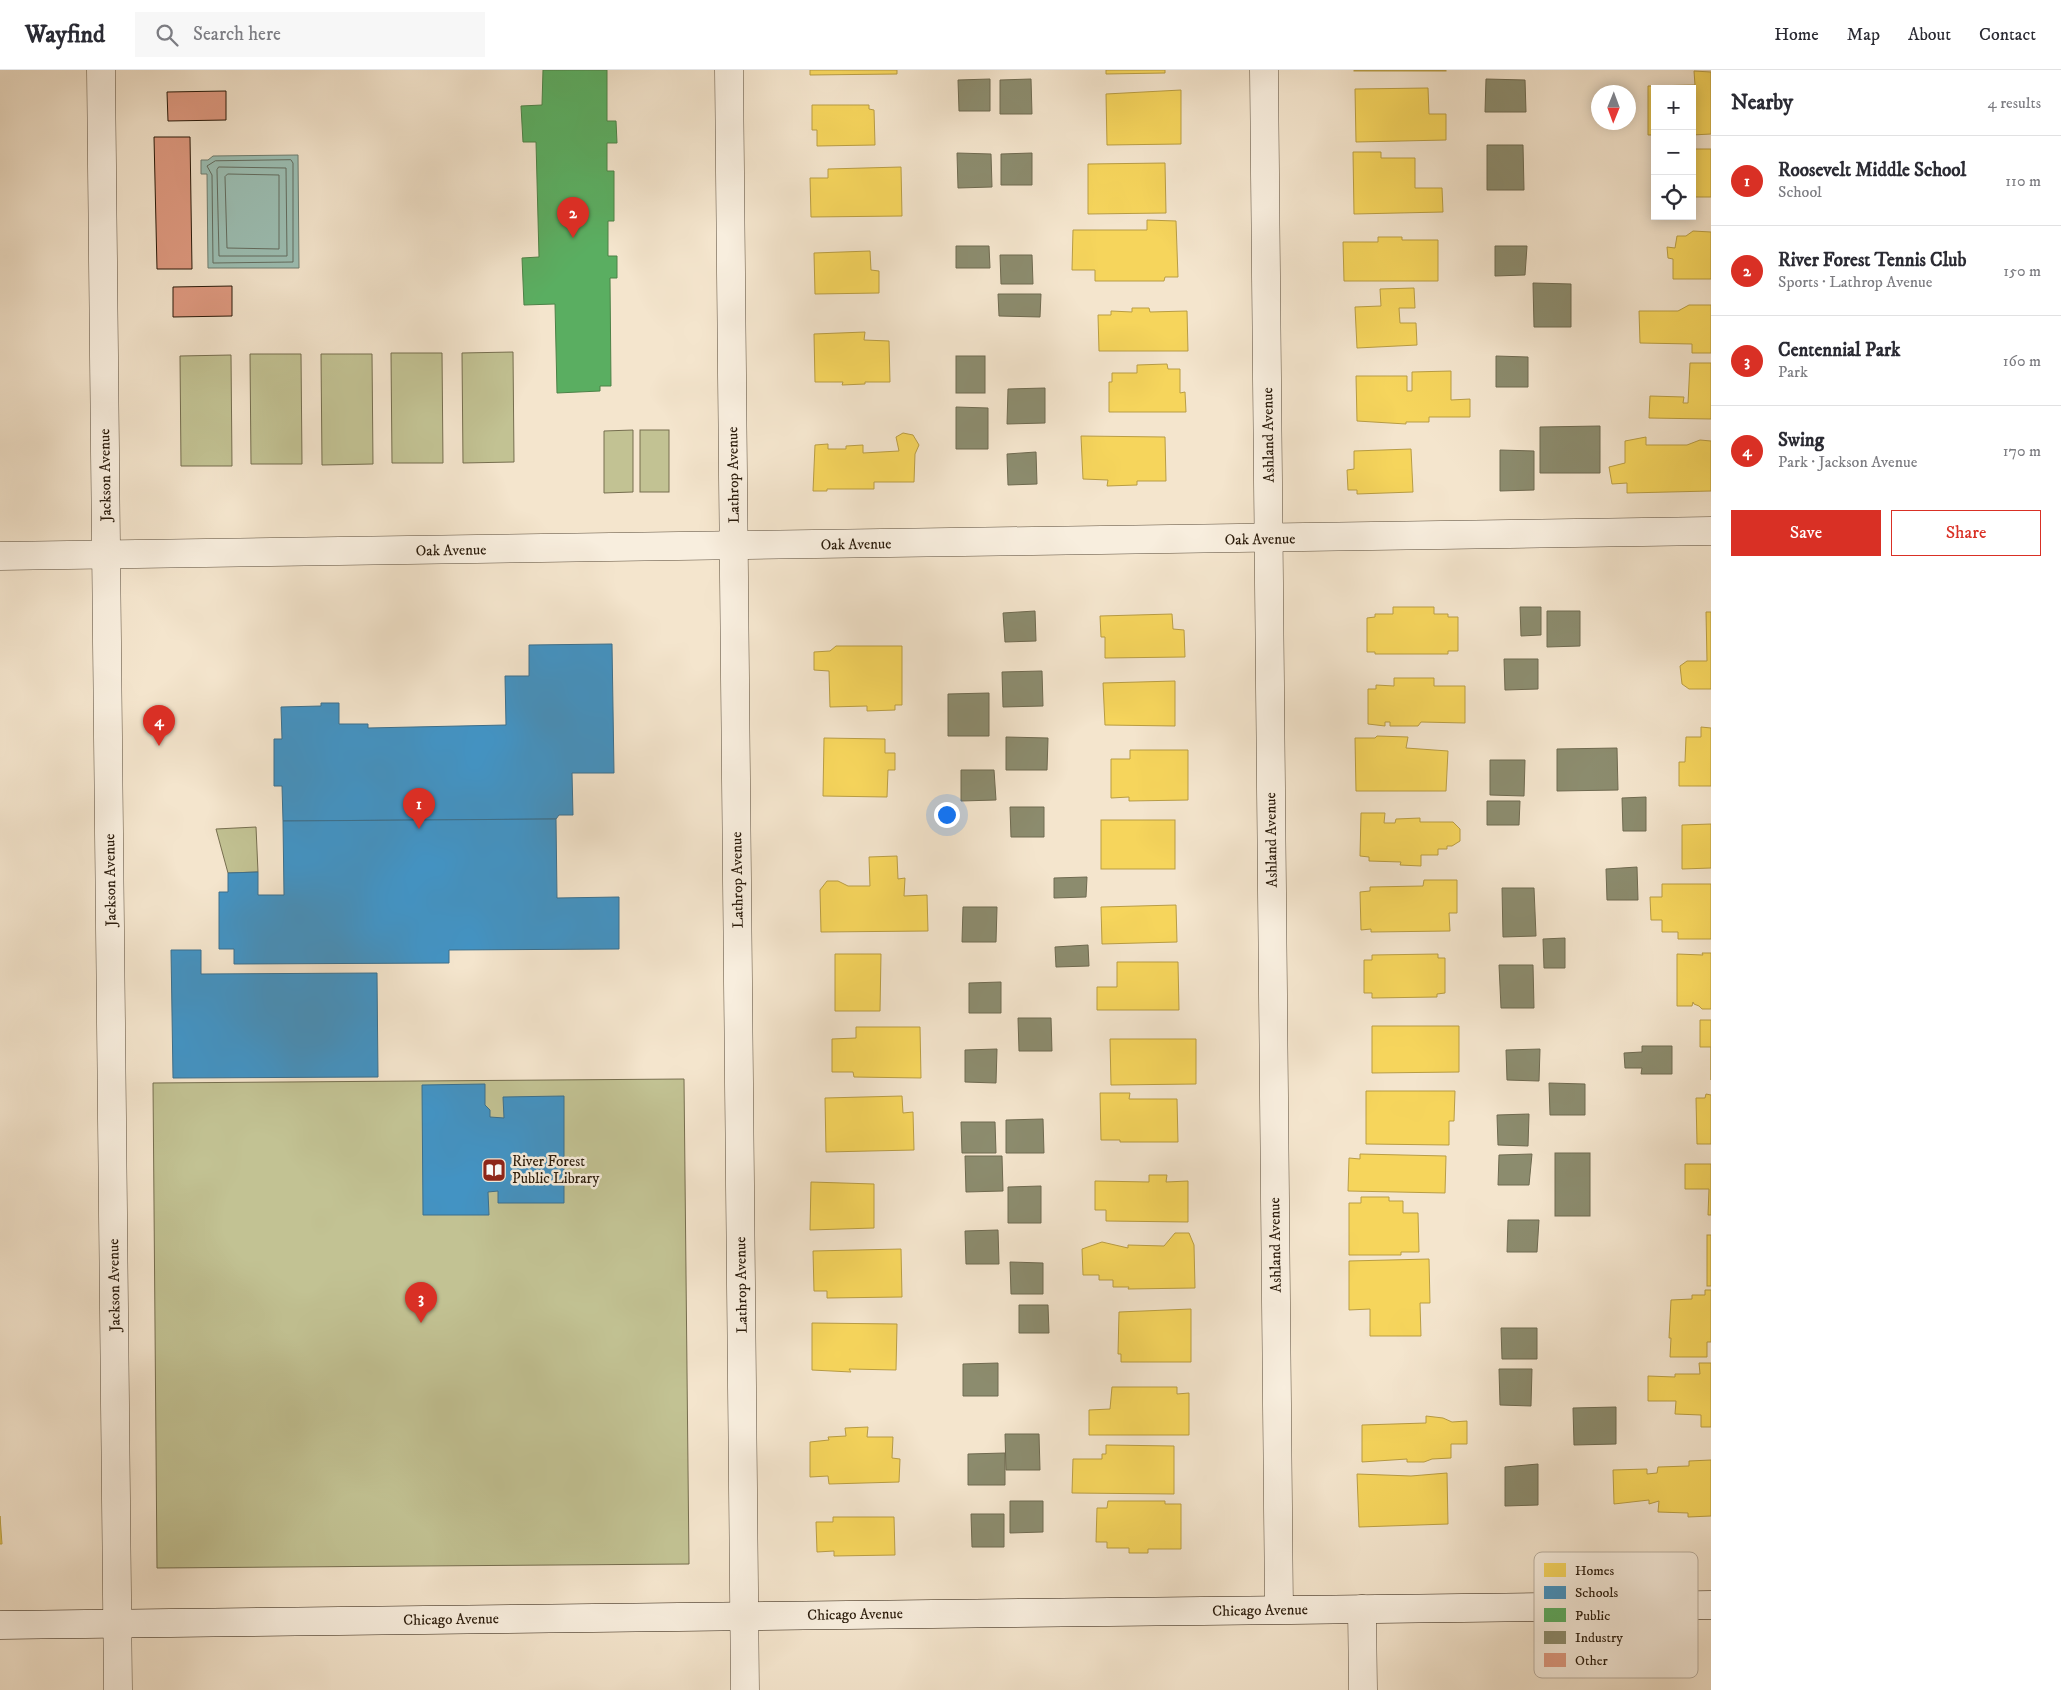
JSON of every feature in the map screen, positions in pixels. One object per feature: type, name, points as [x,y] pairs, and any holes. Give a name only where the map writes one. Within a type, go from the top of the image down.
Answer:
[{"type":"street","name":"Jackson Avenue","points":[[101,70],[118,1690]]},
{"type":"street","name":"Lathrop Avenue","points":[[729,70],[745,1690]]},
{"type":"street","name":"Ashland Avenue","points":[[1264,70],[1279,1609]]},
{"type":"street","name":"Oak Avenue","points":[[0,556],[1711,532]]},
{"type":"street","name":"Chicago Avenue","points":[[1698,1605],[1711,1605]]},
{"type":"street","name":"Chicago Avenue","points":[[0,1625],[1534,1607]]},
{"type":"street","points":[[1362,1609],[1363,1690]]},
{"type":"green space","points":[[513,352],[514,462],[463,463],[462,353]]},
{"type":"green space","points":[[391,353],[442,353],[443,463],[392,463]]},
{"type":"green space","points":[[250,354],[301,354],[302,464],[251,464]]},
{"type":"green space","points":[[321,354],[372,354],[373,464],[322,465]]},
{"type":"green space","points":[[231,355],[232,466],[181,466],[180,356]]},
{"type":"green space","points":[[633,430],[633,492],[604,493],[604,431]]},
{"type":"green space","points":[[640,430],[669,430],[669,492],[640,492]]},
{"type":"green space","points":[[256,827],[258,872],[228,873],[216,829]]},
{"type":"green space","points":[[684,1079],[689,1564],[157,1568],[153,1083]]},
{"type":"water","points":[[298,155],[299,268],[208,268],[207,174],[201,174],[201,160],[208,160],[213,156]]},
{"type":"building: Homes","points":[[810,70],[897,70],[897,74],[810,75]]},
{"type":"building: Homes","points":[[1106,70],[1165,70],[1165,73],[1106,74]]},
{"type":"building: Homes","points":[[1446,70],[1446,71],[1354,71]]},
{"type":"building: Homes","points":[[1694,71],[1711,72],[1711,134],[1696,135]]},
{"type":"building: Homes","points":[[1648,86],[1651,86],[1651,135],[1648,135]]},
{"type":"building: Homes","points":[[1428,88],[1429,114],[1446,114],[1446,140],[1356,142],[1355,89]]},
{"type":"building: Homes","points":[[1181,90],[1181,144],[1107,145],[1106,94]]},
{"type":"building: Homes","points":[[812,105],[869,105],[869,109],[874,110],[875,145],[817,146],[817,130],[812,130]]},
{"type":"building: Homes","points":[[1696,149],[1711,149],[1711,197],[1696,197]]},
{"type":"building: Homes","points":[[1353,152],[1381,152],[1381,158],[1415,158],[1415,188],[1442,188],[1443,212],[1354,214]]},
{"type":"building: Homes","points":[[1165,163],[1166,213],[1088,214],[1088,164]]},
{"type":"building: Homes","points":[[901,167],[902,216],[811,217],[810,178],[828,178],[828,169]]},
{"type":"building: Homes","points":[[1147,220],[1176,221],[1178,277],[1165,277],[1164,281],[1095,281],[1095,270],[1072,270],[1073,230],[1147,230]]},
{"type":"building: Homes","points":[[1693,231],[1711,232],[1711,279],[1673,279],[1673,259],[1668,258],[1667,247],[1675,248],[1677,236],[1686,236]]},
{"type":"building: Homes","points":[[1378,237],[1402,237],[1402,240],[1438,240],[1438,281],[1344,281],[1343,242],[1378,242]]},
{"type":"building: Homes","points":[[870,251],[871,270],[879,271],[879,293],[815,294],[814,253]]},
{"type":"building: Homes","points":[[1414,288],[1415,308],[1399,308],[1400,323],[1416,323],[1417,345],[1357,348],[1355,307],[1381,306],[1380,289]]},
{"type":"building: Homes","points":[[1689,305],[1711,305],[1711,353],[1692,353],[1692,344],[1640,343],[1639,311],[1678,311]]},
{"type":"building: Homes","points":[[1132,308],[1149,308],[1150,312],[1187,311],[1188,351],[1099,351],[1098,315],[1111,315],[1111,311],[1132,312]]},
{"type":"building: Homes","points":[[865,332],[864,340],[889,341],[890,382],[865,382],[865,384],[842,385],[843,382],[815,382],[814,334]]},
{"type":"building: Homes","points":[[1690,363],[1711,363],[1711,419],[1649,418],[1650,396],[1684,397],[1683,403],[1688,403]]},
{"type":"building: Homes","points":[[1167,364],[1168,369],[1180,369],[1180,393],[1185,392],[1186,412],[1109,412],[1109,382],[1112,382],[1112,373],[1137,373],[1137,365]]},
{"type":"building: Homes","points":[[1451,371],[1451,400],[1470,399],[1470,417],[1429,417],[1429,422],[1406,422],[1406,424],[1357,421],[1356,376],[1407,376],[1407,391],[1412,391],[1412,372]]},
{"type":"building: Homes","points":[[903,433],[913,435],[919,445],[915,454],[914,482],[874,482],[874,489],[827,489],[827,491],[813,491],[815,445],[828,444],[828,449],[846,449],[846,446],[863,445],[863,453],[899,451],[896,437]]},
{"type":"building: Homes","points":[[1081,436],[1165,437],[1166,481],[1137,481],[1137,485],[1107,486],[1108,480],[1083,479]]},
{"type":"building: Homes","points":[[1646,437],[1646,445],[1687,445],[1700,440],[1711,441],[1711,491],[1627,493],[1627,483],[1612,484],[1609,467],[1625,463],[1625,441]]},
{"type":"building: Homes","points":[[1411,449],[1413,492],[1357,494],[1357,490],[1348,490],[1347,470],[1354,469],[1354,451]]},
{"type":"building: Homes","points":[[1393,607],[1434,607],[1434,614],[1448,614],[1448,617],[1458,617],[1458,651],[1448,651],[1448,654],[1375,654],[1375,652],[1367,652],[1367,618],[1375,617],[1375,614],[1393,614]]},
{"type":"building: Homes","points":[[1706,612],[1711,612],[1711,689],[1689,689],[1682,684],[1680,666],[1687,661],[1707,661]]},
{"type":"building: Homes","points":[[1172,614],[1173,629],[1184,630],[1185,657],[1105,658],[1105,637],[1101,637],[1100,616]]},
{"type":"building: Homes","points":[[836,646],[902,646],[902,705],[895,705],[895,710],[867,711],[867,706],[830,707],[829,671],[814,670],[814,652],[830,651]]},
{"type":"building: Homes","points":[[1394,678],[1434,678],[1434,686],[1465,686],[1465,723],[1421,722],[1418,726],[1390,726],[1390,722],[1385,722],[1385,726],[1368,724],[1368,689],[1376,689],[1376,685],[1394,686]]},
{"type":"building: Homes","points":[[1175,681],[1175,726],[1105,725],[1103,683]]},
{"type":"building: Homes","points":[[1701,727],[1711,728],[1711,786],[1679,786],[1679,762],[1685,762],[1686,737],[1701,737]]},
{"type":"building: Homes","points":[[1377,736],[1408,737],[1406,748],[1448,751],[1446,791],[1356,791],[1355,738],[1375,738]]},
{"type":"building: Homes","points":[[824,738],[885,739],[885,753],[895,753],[895,770],[888,770],[887,797],[823,796]]},
{"type":"building: Homes","points":[[1130,750],[1188,750],[1188,800],[1129,801],[1129,797],[1111,798],[1111,759],[1130,759]]},
{"type":"building: Homes","points":[[1361,813],[1385,813],[1384,823],[1395,823],[1396,819],[1420,818],[1420,822],[1453,822],[1460,829],[1460,841],[1452,846],[1447,846],[1447,849],[1438,849],[1438,855],[1421,855],[1421,866],[1400,865],[1401,862],[1369,861],[1369,857],[1360,856]]},
{"type":"building: Homes","points":[[1101,820],[1175,820],[1175,869],[1101,869]]},
{"type":"building: Homes","points":[[1711,824],[1711,868],[1682,869],[1682,825]]},
{"type":"building: Homes","points":[[897,856],[898,879],[905,878],[904,896],[927,895],[928,931],[821,932],[820,890],[827,881],[838,881],[848,886],[870,886],[869,857]]},
{"type":"building: Homes","points":[[1424,880],[1457,880],[1457,913],[1449,913],[1450,931],[1371,932],[1371,929],[1361,930],[1360,892],[1370,891],[1370,887],[1423,886]]},
{"type":"building: Homes","points":[[1662,884],[1711,884],[1711,939],[1678,939],[1678,932],[1662,932],[1662,920],[1651,920],[1650,897],[1662,897]]},
{"type":"building: Homes","points":[[1176,905],[1177,942],[1102,944],[1101,907]]},
{"type":"building: Homes","points":[[1702,953],[1711,953],[1711,1009],[1702,1009],[1693,1002],[1692,1006],[1677,1006],[1677,954],[1703,955]]},
{"type":"building: Homes","points":[[835,954],[881,954],[880,1011],[835,1011]]},
{"type":"building: Homes","points":[[1438,954],[1438,958],[1445,958],[1445,993],[1437,994],[1437,997],[1372,998],[1372,993],[1364,993],[1364,960],[1372,960],[1372,955]]},
{"type":"building: Homes","points":[[1117,962],[1178,962],[1179,1010],[1097,1010],[1097,987],[1117,987]]},
{"type":"building: Homes","points":[[1700,1020],[1711,1020],[1711,1047],[1700,1047]]},
{"type":"building: Homes","points":[[1372,1026],[1459,1026],[1459,1072],[1372,1073]]},
{"type":"building: Homes","points":[[856,1027],[920,1027],[921,1078],[854,1077],[853,1072],[832,1072],[832,1039],[856,1038]]},
{"type":"building: Homes","points":[[1110,1039],[1196,1039],[1196,1084],[1111,1085]]},
{"type":"building: Homes","points":[[1366,1091],[1455,1091],[1454,1121],[1449,1121],[1449,1145],[1366,1144]]},
{"type":"building: Homes","points":[[1100,1093],[1130,1093],[1129,1099],[1177,1099],[1178,1142],[1120,1142],[1120,1140],[1101,1140]]},
{"type":"building: Homes","points":[[1706,1094],[1711,1095],[1711,1144],[1697,1144],[1696,1098],[1705,1098]]},
{"type":"building: Homes","points":[[902,1096],[903,1113],[913,1112],[914,1150],[826,1152],[825,1098]]},
{"type":"building: Homes","points":[[1360,1154],[1446,1156],[1445,1193],[1348,1191],[1349,1158],[1360,1159]]},
{"type":"building: Homes","points":[[1685,1164],[1711,1164],[1711,1215],[1708,1215],[1709,1189],[1685,1189]]},
{"type":"building: Homes","points":[[1149,1175],[1167,1175],[1166,1182],[1188,1181],[1188,1222],[1106,1221],[1106,1210],[1095,1210],[1095,1181],[1149,1182]]},
{"type":"building: Homes","points":[[811,1182],[874,1184],[874,1228],[810,1230]]},
{"type":"building: Homes","points":[[1361,1197],[1389,1197],[1389,1201],[1403,1201],[1403,1213],[1418,1213],[1419,1252],[1401,1252],[1401,1255],[1349,1255],[1349,1203],[1361,1203]]},
{"type":"building: Homes","points":[[1175,1233],[1189,1233],[1194,1245],[1195,1288],[1128,1289],[1129,1287],[1113,1287],[1113,1280],[1099,1280],[1099,1275],[1083,1275],[1082,1249],[1102,1242],[1128,1248],[1128,1245],[1164,1246]]},
{"type":"building: Homes","points":[[1707,1235],[1711,1235],[1711,1286],[1707,1286]]},
{"type":"building: Homes","points":[[901,1249],[902,1297],[827,1298],[827,1291],[814,1291],[813,1251]]},
{"type":"building: Homes","points":[[1429,1259],[1430,1303],[1420,1303],[1421,1336],[1370,1336],[1370,1309],[1349,1310],[1349,1261]]},
{"type":"building: Homes","points":[[1705,1290],[1711,1290],[1711,1342],[1707,1342],[1707,1357],[1670,1357],[1671,1300],[1692,1299],[1692,1295],[1705,1295]]},
{"type":"building: Homes","points":[[1191,1309],[1191,1362],[1121,1362],[1121,1354],[1118,1354],[1119,1312]]},
{"type":"building: Homes","points":[[812,1323],[897,1324],[896,1370],[849,1369],[851,1372],[812,1370]]},
{"type":"building: Homes","points":[[1699,1363],[1711,1363],[1711,1427],[1701,1427],[1701,1415],[1675,1414],[1676,1401],[1648,1401],[1648,1376],[1675,1377],[1675,1374],[1700,1374]]},
{"type":"building: Homes","points":[[1112,1387],[1177,1387],[1177,1394],[1189,1393],[1189,1435],[1089,1435],[1089,1410],[1110,1409]]},
{"type":"building: Homes","points":[[1426,1416],[1443,1418],[1452,1422],[1467,1421],[1467,1444],[1451,1444],[1451,1458],[1432,1459],[1424,1462],[1407,1462],[1407,1459],[1362,1462],[1362,1425],[1426,1423]]},
{"type":"building: Homes","points":[[868,1427],[867,1437],[893,1437],[892,1458],[900,1459],[899,1482],[829,1484],[828,1476],[810,1477],[810,1442],[829,1440],[828,1437],[846,1436],[845,1428]]},
{"type":"building: Homes","points":[[1106,1445],[1174,1446],[1174,1494],[1072,1493],[1073,1459],[1102,1459],[1102,1454],[1106,1454]]},
{"type":"building: Homes","points":[[1711,1460],[1711,1516],[1688,1517],[1688,1513],[1658,1512],[1659,1501],[1649,1504],[1649,1500],[1614,1504],[1613,1470],[1647,1469],[1647,1474],[1657,1473],[1658,1467],[1689,1466],[1689,1461]]},
{"type":"building: Homes","points":[[1447,1473],[1448,1524],[1359,1527],[1357,1474],[1411,1476]]},
{"type":"building: Homes","points":[[1108,1501],[1165,1501],[1165,1504],[1181,1504],[1181,1549],[1148,1549],[1148,1553],[1129,1553],[1129,1548],[1107,1548],[1107,1542],[1096,1542],[1097,1508],[1107,1508]]},
{"type":"building: Homes","points":[[0,1516],[2,1544],[0,1544]]},
{"type":"building: Homes","points":[[833,1517],[894,1517],[895,1555],[834,1556],[834,1551],[817,1552],[816,1522],[833,1522]]},
{"type":"building: Schools","points":[[612,644],[614,773],[572,773],[573,815],[559,815],[556,819],[283,821],[282,786],[274,786],[274,739],[282,739],[281,707],[321,706],[321,703],[339,703],[339,724],[368,724],[368,728],[506,725],[505,676],[529,676],[529,645]]},
{"type":"building: Schools","points":[[556,819],[557,898],[619,897],[619,949],[449,950],[449,963],[234,964],[234,949],[219,949],[219,892],[228,892],[228,873],[258,872],[258,895],[284,895],[283,821]]},
{"type":"building: Schools","points":[[171,950],[201,950],[201,974],[377,973],[378,1077],[173,1078]]},
{"type":"building: Schools","name":"River Forest Public Library","points":[[485,1084],[485,1105],[490,1110],[490,1117],[504,1118],[503,1097],[564,1096],[564,1203],[498,1203],[498,1191],[488,1192],[489,1215],[423,1215],[422,1085]]},
{"type":"building: Public","points":[[543,70],[607,70],[607,121],[616,121],[617,143],[607,143],[607,171],[614,171],[614,221],[608,221],[608,256],[617,256],[617,278],[610,278],[611,386],[600,386],[600,391],[557,393],[555,304],[524,305],[522,258],[539,257],[536,142],[523,142],[521,106],[542,105]]},
{"type":"building: Industry","points":[[990,79],[990,111],[959,111],[958,80]]},
{"type":"building: Industry","points":[[1031,79],[1032,114],[1000,114],[1000,80]]},
{"type":"building: Industry","points":[[1486,79],[1525,80],[1526,112],[1485,112]]},
{"type":"building: Industry","points":[[1487,145],[1523,145],[1524,190],[1487,190]]},
{"type":"building: Industry","points":[[957,153],[991,154],[992,187],[958,188]]},
{"type":"building: Industry","points":[[1032,153],[1032,185],[1001,185],[1001,154]]},
{"type":"building: Industry","points":[[956,246],[989,246],[990,268],[956,268]]},
{"type":"building: Industry","points":[[1495,246],[1527,246],[1525,275],[1495,276]]},
{"type":"building: Industry","points":[[1000,255],[1032,255],[1033,284],[1001,284]]},
{"type":"building: Industry","points":[[1533,283],[1571,284],[1571,327],[1534,327]]},
{"type":"building: Industry","points":[[998,294],[1041,294],[1040,317],[999,316]]},
{"type":"building: Industry","points":[[956,356],[985,356],[985,393],[956,393]]},
{"type":"building: Industry","points":[[1496,356],[1528,357],[1528,387],[1496,387]]},
{"type":"building: Industry","points":[[1045,388],[1045,423],[1007,424],[1008,389]]},
{"type":"building: Industry","points":[[956,407],[988,408],[988,449],[956,449]]},
{"type":"building: Industry","points":[[1600,426],[1600,473],[1540,473],[1540,427]]},
{"type":"building: Industry","points":[[1500,450],[1534,451],[1534,490],[1500,491]]},
{"type":"building: Industry","points":[[1036,452],[1037,484],[1008,485],[1007,454]]},
{"type":"building: Industry","points":[[1520,607],[1541,607],[1541,635],[1521,636]]},
{"type":"building: Industry","points":[[1035,611],[1036,641],[1005,642],[1003,613]]},
{"type":"building: Industry","points":[[1547,611],[1580,611],[1580,646],[1547,647]]},
{"type":"building: Industry","points":[[1504,659],[1538,659],[1538,689],[1505,690]]},
{"type":"building: Industry","points":[[1042,671],[1043,706],[1003,707],[1002,672]]},
{"type":"building: Industry","points":[[989,693],[989,736],[948,736],[948,694]]},
{"type":"building: Industry","points":[[1006,737],[1048,738],[1047,770],[1006,770]]},
{"type":"building: Industry","points":[[1617,748],[1618,790],[1557,791],[1557,749]]},
{"type":"building: Industry","points":[[1490,760],[1525,760],[1524,796],[1490,795]]},
{"type":"building: Industry","points":[[961,770],[994,770],[996,800],[961,801]]},
{"type":"building: Industry","points":[[1646,797],[1646,831],[1623,831],[1622,798]]},
{"type":"building: Industry","points":[[1487,801],[1520,801],[1519,825],[1487,825]]},
{"type":"building: Industry","points":[[1010,807],[1044,807],[1044,837],[1011,837]]},
{"type":"building: Industry","points":[[1637,867],[1638,900],[1607,900],[1606,869]]},
{"type":"building: Industry","points":[[1087,877],[1086,897],[1054,898],[1054,878]]},
{"type":"building: Industry","points":[[1502,888],[1534,888],[1536,936],[1503,937]]},
{"type":"building: Industry","points":[[963,907],[997,907],[996,942],[962,942]]},
{"type":"building: Industry","points":[[1565,938],[1565,968],[1544,968],[1543,939]]},
{"type":"building: Industry","points":[[1088,945],[1089,966],[1056,967],[1055,947]]},
{"type":"building: Industry","points":[[1499,965],[1533,965],[1534,1008],[1501,1008]]},
{"type":"building: Industry","points":[[1001,982],[1001,1013],[969,1013],[969,983]]},
{"type":"building: Industry","points":[[1018,1018],[1051,1018],[1052,1051],[1019,1051]]},
{"type":"building: Industry","points":[[1642,1046],[1672,1046],[1672,1074],[1641,1074],[1642,1068],[1625,1068],[1624,1053],[1642,1052]]},
{"type":"building: Industry","points":[[997,1049],[996,1083],[965,1082],[965,1050]]},
{"type":"building: Industry","points":[[1540,1049],[1539,1081],[1507,1080],[1506,1050]]},
{"type":"building: Industry","points":[[1549,1083],[1585,1084],[1585,1115],[1550,1115]]},
{"type":"building: Industry","points":[[1529,1114],[1528,1146],[1498,1145],[1497,1115]]},
{"type":"building: Industry","points":[[1043,1119],[1044,1153],[1006,1153],[1006,1120]]},
{"type":"building: Industry","points":[[961,1122],[995,1122],[996,1153],[962,1153]]},
{"type":"building: Industry","points":[[1555,1153],[1590,1153],[1590,1216],[1555,1216]]},
{"type":"building: Industry","points":[[1532,1154],[1529,1185],[1498,1185],[1499,1155]]},
{"type":"building: Industry","points":[[965,1156],[1002,1156],[1003,1191],[966,1192]]},
{"type":"building: Industry","points":[[1041,1186],[1041,1223],[1008,1223],[1008,1187]]},
{"type":"building: Industry","points":[[1508,1220],[1539,1220],[1537,1252],[1507,1252]]},
{"type":"building: Industry","points":[[998,1230],[999,1264],[966,1264],[965,1231]]},
{"type":"building: Industry","points":[[1010,1262],[1043,1263],[1043,1294],[1011,1294]]},
{"type":"building: Industry","points":[[1019,1305],[1048,1305],[1049,1333],[1019,1333]]},
{"type":"building: Industry","points":[[1501,1328],[1537,1328],[1537,1359],[1502,1359]]},
{"type":"building: Industry","points":[[998,1363],[998,1396],[963,1396],[963,1364]]},
{"type":"building: Industry","points":[[1499,1369],[1532,1369],[1531,1406],[1500,1405]]},
{"type":"building: Industry","points":[[1616,1407],[1616,1444],[1574,1445],[1573,1408]]},
{"type":"building: Industry","points":[[1005,1434],[1039,1434],[1040,1470],[1006,1470]]},
{"type":"building: Industry","points":[[1005,1453],[1005,1485],[968,1485],[968,1454]]},
{"type":"building: Industry","points":[[1538,1464],[1538,1505],[1505,1506],[1505,1467]]},
{"type":"building: Industry","points":[[1010,1501],[1043,1501],[1043,1532],[1010,1533]]},
{"type":"building: Industry","points":[[971,1514],[1004,1514],[1004,1547],[972,1547]]},
{"type":"building: Other","points":[[226,91],[226,120],[168,121],[167,92]]},
{"type":"building: Other","points":[[154,137],[190,137],[192,269],[157,269]]},
{"type":"building: Other","points":[[232,286],[232,316],[173,317],[173,287]]},
{"type":"place","name":"River Forest Tennis Club","points":[[573,238]]},
{"type":"place","name":"Swing","points":[[159,746]]},
{"type":"place","name":"Roosevelt Middle School","points":[[419,829]]},
{"type":"place","name":"River Forest Public Library","points":[[494,1170]]},
{"type":"place","name":"Centennial Park","points":[[421,1323]]}]
